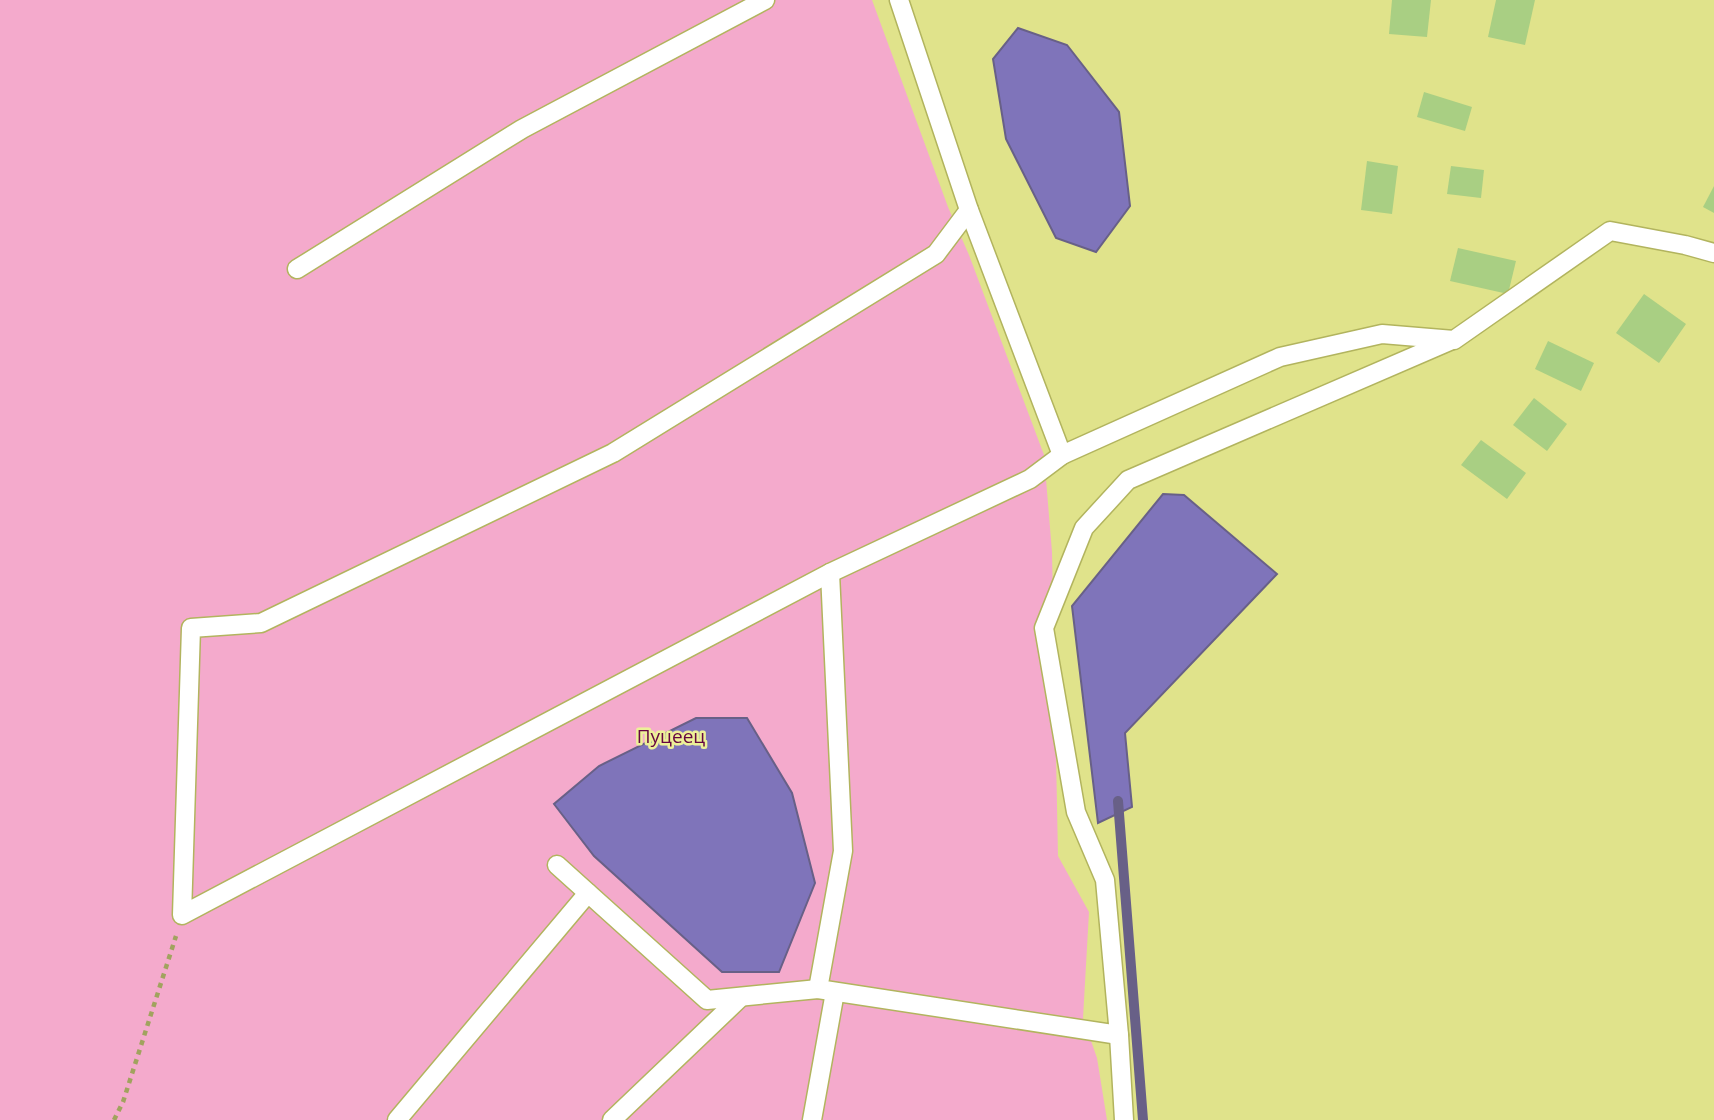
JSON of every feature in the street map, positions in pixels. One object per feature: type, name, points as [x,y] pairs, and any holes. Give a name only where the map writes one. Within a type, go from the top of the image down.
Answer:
[{"type":"lane","points":[[297,269],[522,129],[765,0]]},
{"type":"lane","points":[[899,0],[969,210],[1062,456]]},
{"type":"lane","points":[[969,210],[936,254],[613,453],[261,623],[191,628],[182,915],[830,573],[1030,479],[1062,456],[1280,357],[1382,334],[1454,340]]},
{"type":"lane","points":[[1124,1120],[1105,880],[1076,812],[1044,628],[1084,528],[1128,480],[1454,340],[1610,231],[1714,253]]},
{"type":"lane","points":[[812,1120],[844,851],[830,573]]},
{"type":"lane","points":[[557,865],[707,1000],[826,991],[1119,1035]]},
{"type":"lane","points":[[397,1120],[588,893]]},
{"type":"lane","points":[[612,1120],[741,997]]},
{"type":"path","points":[[114,1120],[124,1102],[182,915]]},
{"type":"green space","name":"Пуцеец","points":[[0,0],[872,0],[948,207],[969,255],[1044,455],[1052,552],[1058,856],[1089,912],[1083,1018],[1097,1058],[1107,1120],[0,1120]]},
{"type":"shaded area","points":[[1018,28],[1067,45],[1119,112],[1130,206],[1096,252],[1056,238],[1006,139],[993,59]]},
{"type":"shaded area","points":[[1163,494],[1184,495],[1277,574],[1125,733],[1132,807],[1098,823],[1072,606]]},
{"type":"shaded area","points":[[696,718],[747,718],[792,793],[815,883],[779,972],[722,972],[594,856],[554,804],[599,766]]},
{"type":"building","points":[[1392,0],[1431,0],[1427,37],[1389,34]]},
{"type":"building","points":[[1496,0],[1535,0],[1525,45],[1488,37]]},
{"type":"building","points":[[1424,92],[1472,107],[1465,131],[1417,117]]},
{"type":"building","points":[[1367,161],[1398,166],[1392,214],[1361,210]]},
{"type":"building","points":[[1451,166],[1484,170],[1481,198],[1447,194]]},
{"type":"building","points":[[1714,186],[1714,213],[1703,207]]},
{"type":"building","points":[[1458,248],[1516,261],[1508,294],[1450,281]]},
{"type":"building","points":[[1644,294],[1686,324],[1659,363],[1616,333]]},
{"type":"building","points":[[1548,341],[1594,363],[1581,391],[1535,369]]},
{"type":"building","points":[[1534,398],[1567,424],[1547,451],[1513,425]]},
{"type":"building","points":[[1481,440],[1526,473],[1507,499],[1461,465]]},
{"type":"waterway","points":[[1118,801],[1143,1120]]}]
